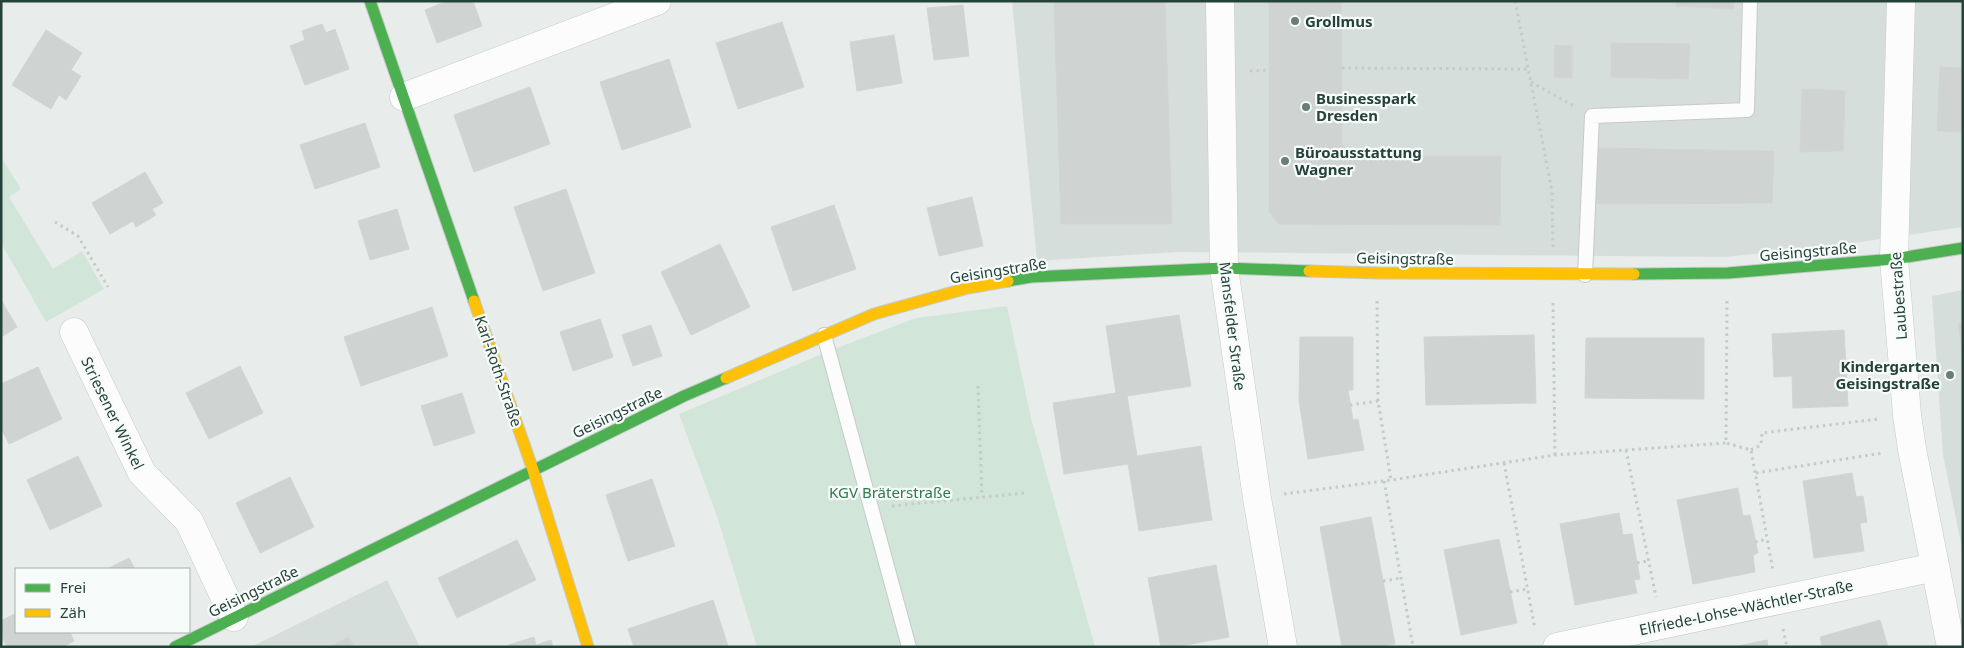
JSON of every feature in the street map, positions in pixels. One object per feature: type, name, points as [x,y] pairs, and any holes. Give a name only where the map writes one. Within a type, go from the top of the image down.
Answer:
[{"type":"street","name":"Karl-Roth-Straße","points":[[370,1],[533,470],[588,647]]},
{"type":"street","points":[[404,97],[657,1]]},
{"type":"street","name":"Mansfelder Straße","points":[[1220,1],[1224,268],[1256,498],[1283,647]]},
{"type":"street","name":"Laubestraße","points":[[1901,1],[1894,259],[1907,416],[1951,647]]},
{"type":"street","name":"Geisingstraße","points":[[175,647],[684,396],[874,314],[968,288],[1031,277],[1224,268],[1377,273],[1584,275],[1728,273],[1894,259],[1963,248]]},
{"type":"street","name":"Striesener Winkel","points":[[74,332],[142,473],[189,521],[234,617]]},
{"type":"street","name":"Elfriede-Lohse-Wächtler-Straße","points":[[1547,642],[1662,625],[1935,567]]},
{"type":"lane","points":[[1584,275],[1592,116],[1747,110],[1750,1]]},
{"type":"lane","points":[[824,335],[910,647]]},
{"type":"path","points":[[1,7],[4,1]]},
{"type":"path","points":[[1515,1],[1552,191],[1553,254]]},
{"type":"path","points":[[1342,68],[1528,69]]},
{"type":"path","points":[[1531,82],[1592,116]]},
{"type":"path","points":[[55,222],[78,236],[108,287]]},
{"type":"path","points":[[1377,273],[1378,401],[1391,480]]},
{"type":"path","points":[[1726,443],[1728,273]]},
{"type":"path","points":[[1553,274],[1556,455]]},
{"type":"path","points":[[978,386],[982,497]]},
{"type":"path","points":[[1350,405],[1378,401]]},
{"type":"path","points":[[1256,498],[1556,455],[1726,443],[1751,450],[1762,445],[1762,433],[1907,416]]},
{"type":"path","points":[[1756,473],[1912,449]]},
{"type":"path","points":[[1626,450],[1662,625]]},
{"type":"path","points":[[1751,450],[1787,647]]},
{"type":"path","points":[[1504,463],[1528,589],[1547,642]]},
{"type":"path","points":[[1384,481],[1413,647]]},
{"type":"path","points":[[871,508],[1025,493]]},
{"type":"path","points":[[1755,542],[1767,539]]},
{"type":"path","points":[[1637,563],[1648,561]]},
{"type":"path","points":[[1383,582],[1401,578]]},
{"type":"path","points":[[1510,592],[1528,589]]},
{"type":"shaded area","points":[[1012,1],[1963,1],[1963,227],[1853,243],[1725,257],[1178,252],[1037,261]]},
{"type":"shaded area","name":"Kindergarten Geisingstraße","points":[[1963,290],[1963,553],[1943,455],[1932,296]]},
{"type":"shaded area","points":[[387,580],[420,647],[251,647]]},
{"type":"green space","points":[[1,157],[21,189],[9,197],[53,269],[82,251],[104,289],[46,322],[1,243]]},
{"type":"green space","name":"KGV Bräterstraße","points":[[1007,306],[1031,418],[1095,647],[757,647],[717,516],[679,414],[829,351],[916,318]]},
{"type":"building","points":[[447,1],[473,1],[482,26],[437,43],[425,10]]},
{"type":"building","points":[[1054,1],[1165,1],[1172,224],[1061,224]]},
{"type":"building","name":"Businesspark Dresden","points":[[1269,1],[1341,1],[1342,144],[1354,156],[1501,156],[1500,225],[1279,224],[1269,212]]},
{"type":"building","points":[[1676,1],[1734,1],[1734,9],[1676,6]]},
{"type":"building","points":[[963,5],[969,56],[934,60],[927,8]]},
{"type":"building","points":[[782,22],[804,87],[738,109],[716,43]]},
{"type":"building","points":[[322,24],[326,33],[335,29],[349,69],[305,85],[290,46],[305,40],[302,31]]},
{"type":"building","points":[[46,30],[82,53],[71,70],[81,76],[66,100],[59,95],[51,109],[12,85]]},
{"type":"building","points":[[894,35],[902,83],[857,91],[850,42]]},
{"type":"building","points":[[1611,43],[1690,44],[1688,79],[1611,77]]},
{"type":"building","points":[[1555,45],[1572,46],[1572,78],[1554,77]]},
{"type":"building","points":[[669,59],[691,127],[622,150],[600,82]]},
{"type":"building","points":[[1940,67],[1963,68],[1963,132],[1937,131]]},
{"type":"building","points":[[530,87],[550,144],[474,172],[454,115]]},
{"type":"building","points":[[1802,89],[1845,91],[1843,151],[1800,152]]},
{"type":"building","points":[[365,123],[380,167],[315,189],[300,145]]},
{"type":"building","points":[[1597,148],[1774,151],[1772,203],[1595,204]]},
{"type":"building","points":[[145,172],[163,203],[152,209],[156,215],[136,227],[133,221],[110,234],[92,203]]},
{"type":"building","points":[[566,189],[595,273],[543,291],[514,207]]},
{"type":"building","points":[[972,197],[983,246],[939,256],[927,208]]},
{"type":"building","points":[[834,205],[856,269],[793,291],[771,227]]},
{"type":"building","points":[[397,209],[409,249],[370,260],[358,221]]},
{"type":"building","points":[[720,244],[750,307],[691,335],[661,272]]},
{"type":"building","points":[[1,300],[17,327],[1,337]]},
{"type":"building","points":[[432,307],[448,356],[361,386],[344,337]]},
{"type":"building","points":[[1179,315],[1191,386],[1127,396],[1137,456],[1201,446],[1212,520],[1139,531],[1128,464],[1064,474],[1053,403],[1116,393],[1106,326]]},
{"type":"building","points":[[600,319],[613,357],[573,371],[560,332]]},
{"type":"building","points":[[1963,323],[1963,355],[1958,324]]},
{"type":"building","points":[[651,325],[662,356],[633,366],[622,335]]},
{"type":"building","points":[[1844,330],[1848,406],[1793,408],[1792,376],[1774,377],[1772,334]]},
{"type":"building","points":[[1534,335],[1536,403],[1426,405],[1424,337]]},
{"type":"building","points":[[1300,337],[1353,337],[1353,390],[1348,390],[1353,420],[1358,419],[1364,450],[1308,459],[1299,400]]},
{"type":"building","points":[[1586,338],[1704,338],[1704,399],[1585,398]]},
{"type":"building","points":[[240,366],[263,413],[209,439],[186,393]]},
{"type":"building","points":[[38,367],[62,419],[9,444],[1,428],[1,384]]},
{"type":"building","points":[[462,393],[475,433],[434,446],[421,406]]},
{"type":"building","points":[[78,456],[102,506],[50,530],[27,480]]},
{"type":"building","points":[[1852,473],[1856,497],[1863,496],[1867,522],[1860,523],[1864,551],[1814,558],[1803,481]]},
{"type":"building","points":[[290,477],[314,527],[260,553],[236,503]]},
{"type":"building","points":[[652,479],[675,546],[628,561],[606,495]]},
{"type":"building","points":[[1738,488],[1743,516],[1750,515],[1758,553],[1753,555],[1755,572],[1693,584],[1677,500]]},
{"type":"building","points":[[1619,513],[1623,535],[1632,534],[1640,579],[1634,580],[1637,593],[1575,605],[1560,524]]},
{"type":"building","points":[[1371,517],[1395,644],[1378,647],[1342,647],[1320,527]]},
{"type":"building","points":[[1499,539],[1517,623],[1461,635],[1444,550]]},
{"type":"building","points":[[517,540],[536,580],[457,618],[438,578]]},
{"type":"building","points":[[129,558],[134,568],[109,568]]},
{"type":"building","points":[[1216,565],[1229,637],[1175,647],[1161,647],[1148,578]]},
{"type":"building","points":[[713,600],[728,646],[634,647],[628,629]]},
{"type":"building","points":[[15,614],[15,633],[70,633],[74,641],[63,647],[7,647],[1,635],[1,621]]},
{"type":"building","points":[[1880,620],[1888,647],[1822,647],[1820,637]]},
{"type":"building","points":[[349,637],[354,647],[329,647]]},
{"type":"building","points":[[534,637],[536,645],[551,640],[553,647],[508,647],[508,645]]},
{"type":"building","points":[[1767,640],[1768,647],[1733,647]]},
{"type":"traffic: fast","points":[[370,1],[474,301]]},
{"type":"traffic: fast","points":[[1634,274],[1728,273],[1894,259],[1963,248]]},
{"type":"traffic: fast","points":[[1008,281],[1031,277],[1224,268],[1309,271]]},
{"type":"traffic: fast","points":[[175,647],[684,396],[726,378]]},
{"type":"traffic: slow","points":[[1309,271],[1634,274]]},
{"type":"traffic: slow","points":[[726,378],[874,314],[968,288],[1008,281]]},
{"type":"traffic: slow","points":[[474,301],[533,470],[588,647]]},
{"type":"place","name":"Grollmus","points":[[1295,21]]},
{"type":"place","name":"Businesspark Dresden","points":[[1306,107]]},
{"type":"place","name":"Büroausstattung Wagner","points":[[1285,161]]},
{"type":"place","name":"Kindergarten Geisingstraße","points":[[1950,375]]}]
